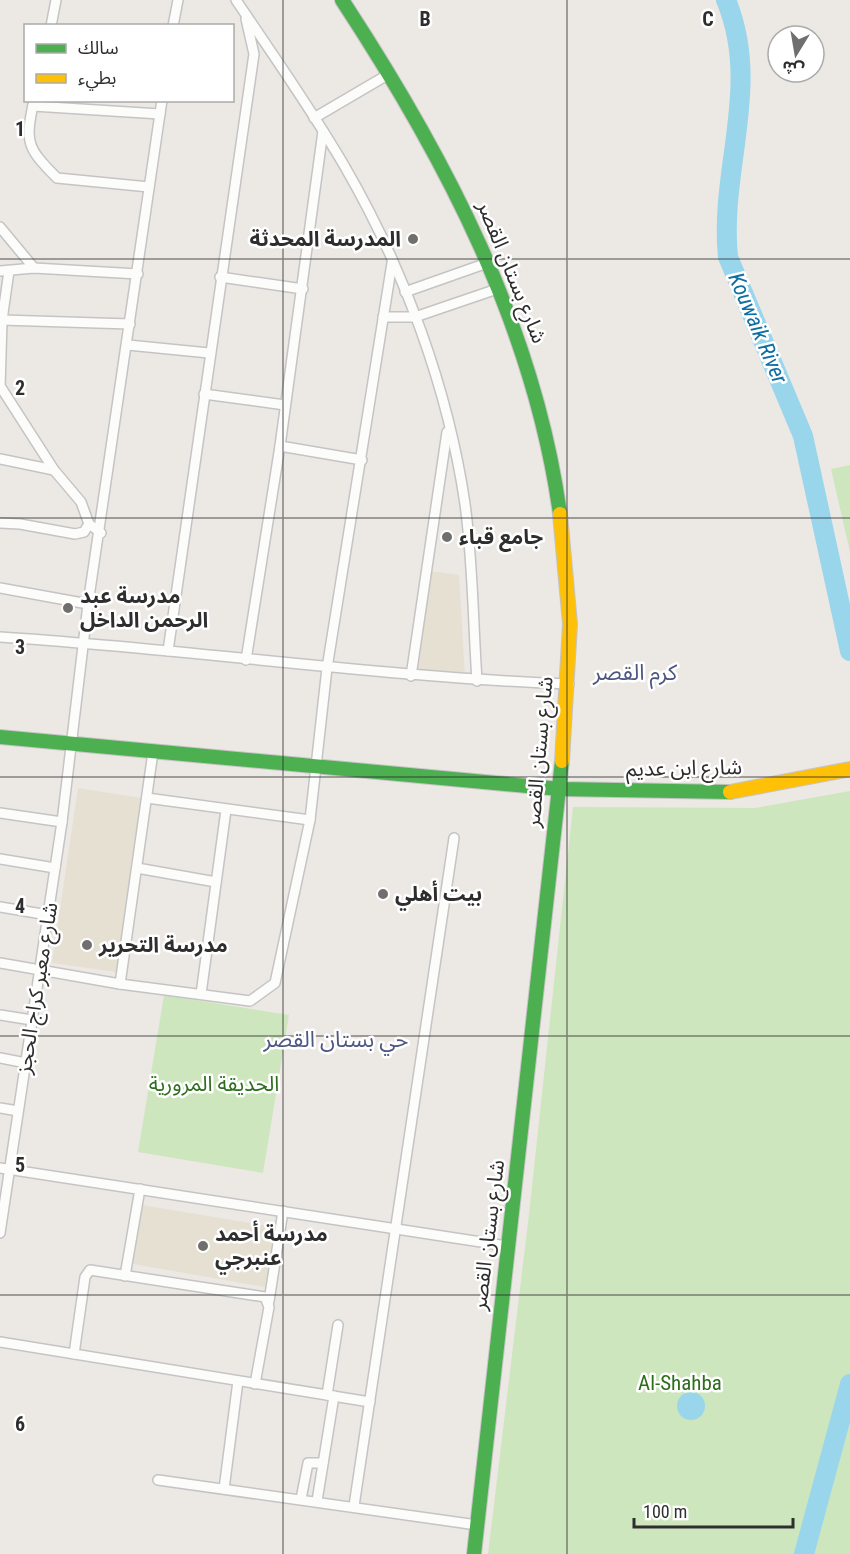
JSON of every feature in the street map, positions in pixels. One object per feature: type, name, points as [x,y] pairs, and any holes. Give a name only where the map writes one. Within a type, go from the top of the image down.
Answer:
[{"type":"main road","name":"شارع بستان القصر","points":[[342,0],[440,158],[490,262],[546,433],[562,525],[568,596],[569,684],[560,789],[555,806],[537,999],[507,1246],[474,1554]]},
{"type":"main road","name":"شارع ابن عديم","points":[[0,737],[560,789],[726,793],[847,770]]},
{"type":"street","points":[[51,24],[56,0]]},
{"type":"street","points":[[173,24],[178,0]]},
{"type":"street","points":[[236,0],[324,131],[366,206],[415,316],[448,427],[465,504],[477,681]]},
{"type":"street","points":[[168,651],[209,353],[254,54],[245,14]]},
{"type":"street","points":[[314,118],[389,74]]},
{"type":"street","name":"شارع معبر كراج الحجز","points":[[0,1233],[5,1169],[18,1111],[62,822],[88,604],[101,533],[162,102]]},
{"type":"street","points":[[149,187],[57,178],[29,146],[28,138],[34,103],[160,114]]},
{"type":"street","points":[[246,660],[280,446],[324,131]]},
{"type":"street","points":[[0,227],[34,268]]},
{"type":"street","points":[[0,240],[11,240]]},
{"type":"street","points":[[405,292],[490,262]]},
{"type":"street","points":[[0,963],[120,984],[250,1001],[275,983],[310,819],[314,767],[327,668],[392,263]]},
{"type":"street","points":[[101,533],[89,524],[81,502],[54,470],[1,387],[4,271],[34,268],[138,274]]},
{"type":"street","points":[[220,277],[303,289]]},
{"type":"street","points":[[383,317],[415,316],[500,288]]},
{"type":"street","points":[[2,320],[130,324]]},
{"type":"street","points":[[128,345],[209,353]]},
{"type":"street","points":[[204,394],[285,405]]},
{"type":"street","points":[[411,676],[448,427]]},
{"type":"street","points":[[280,446],[362,460]]},
{"type":"street","points":[[0,459],[54,470]]},
{"type":"street","points":[[0,524],[20,524],[75,534],[84,532],[89,524]]},
{"type":"street","points":[[0,588],[88,604]]},
{"type":"street","points":[[0,636],[83,642],[411,676],[569,684]]},
{"type":"street","points":[[120,984],[153,752]]},
{"type":"street","points":[[147,798],[226,810],[310,819]]},
{"type":"street","points":[[201,994],[226,810]]},
{"type":"street","points":[[0,813],[62,822]]},
{"type":"street","points":[[354,1506],[454,838]]},
{"type":"street","points":[[0,859],[55,868]]},
{"type":"street","points":[[137,868],[216,882]]},
{"type":"street","points":[[0,907],[48,915]]},
{"type":"street","points":[[0,1015],[32,1020]]},
{"type":"street","points":[[0,1059],[26,1062]]},
{"type":"street","points":[[0,1108],[18,1111]]},
{"type":"street","points":[[5,1169],[507,1246]]},
{"type":"street","points":[[125,1276],[140,1189]]},
{"type":"street","points":[[255,1384],[283,1211]]},
{"type":"street","points":[[74,1354],[87,1272],[90,1270],[265,1297],[269,1301]]},
{"type":"street","points":[[317,1501],[338,1325]]},
{"type":"street","points":[[0,1342],[370,1402]]},
{"type":"street","points":[[224,1489],[238,1381]]},
{"type":"street","points":[[301,1499],[308,1463],[323,1463]]},
{"type":"street","points":[[158,1480],[477,1525]]},
{"type":"shaded area","points":[[430,571],[459,575],[465,677],[415,672]]},
{"type":"shaded area","points":[[78,788],[141,798],[116,972],[52,963]]},
{"type":"shaded area","name":"مدرسة أحمد عنبرجي","points":[[142,1205],[274,1227],[265,1287],[133,1264]]},
{"type":"green space","points":[[850,465],[850,552],[831,469]]},
{"type":"green space","name":"Al-Shahba","points":[[850,791],[850,1554],[488,1554],[529,1214],[573,807],[755,808]]},
{"type":"green space","name":"الحديقة المرورية","points":[[164,995],[289,1015],[263,1173],[138,1152]]},
{"type":"water","points":[[691,1392],[701,1396],[705,1406],[701,1416],[691,1420],[681,1416],[677,1406],[681,1396]]},
{"type":"waterway","name":"Kouwaik River","points":[[726,0],[736,32],[740,64],[740,96],[727,224],[728,257],[803,436],[850,651]]},
{"type":"waterway","name":"Kouwaik River","points":[[804,1554],[850,1384]]},
{"type":"traffic: fast","points":[[342,0],[416,120],[480,245],[507,310],[529,376],[547,444],[560,514]]},
{"type":"traffic: fast","points":[[0,737],[560,789],[730,792]]},
{"type":"traffic: fast","points":[[474,1554],[562,761]]},
{"type":"traffic: slow","points":[[560,514],[570,624],[562,761]]},
{"type":"traffic: slow","points":[[730,792],[850,769]]},
{"type":"place","name":"المدرسة المحدثة","points":[[413,239]]},
{"type":"place","name":"جامع قباء","points":[[447,537]]},
{"type":"place","name":"مدرسة عبد الرحمن الداخل","points":[[68,608]]},
{"type":"place","name":"بيت أهلي","points":[[383,894]]},
{"type":"place","name":"مدرسة التحرير","points":[[87,945]]},
{"type":"place","name":"مدرسة أحمد عنبرجي","points":[[203,1246]]},
{"type":"district","name":"كرم القصر","points":[[635,672]]},
{"type":"district","name":"حي بستان القصر","points":[[336,1039]]}]
